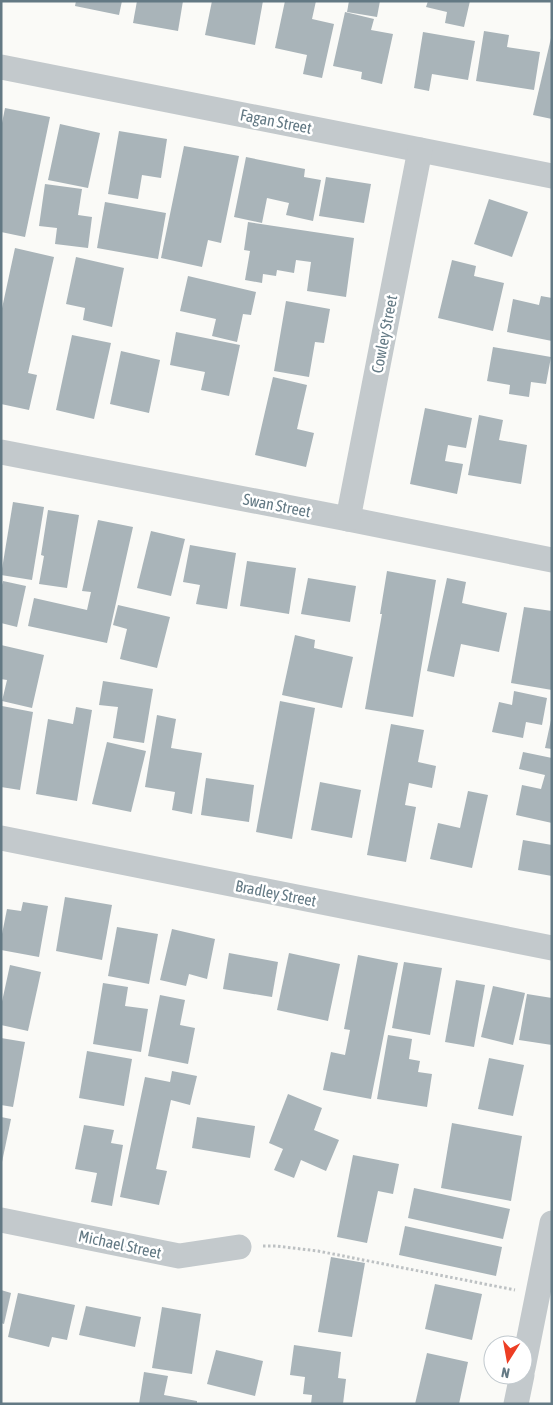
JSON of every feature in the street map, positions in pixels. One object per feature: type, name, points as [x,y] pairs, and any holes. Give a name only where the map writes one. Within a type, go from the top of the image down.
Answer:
[{"type":"street","name":"Fagan Street","points":[[1,66],[552,176]]},
{"type":"street","name":"Cowley Street","points":[[348,519],[420,150]]},
{"type":"street","name":"Swan Street","points":[[1,452],[552,560]]},
{"type":"street","name":"Bradley Street","points":[[1,838],[552,948]]},
{"type":"street","name":"Michael Street","points":[[1,1220],[179,1256],[239,1247]]},
{"type":"street","points":[[530,1335],[552,1223]]},
{"type":"street","points":[[516,1404],[520,1385]]},
{"type":"path","points":[[239,1247],[276,1246],[318,1251],[538,1294]]},
{"type":"building","points":[[76,1],[122,1],[119,15],[75,6]]},
{"type":"building","points":[[137,1],[183,1],[178,31],[133,23]]},
{"type":"building","points":[[212,1],[263,1],[255,45],[205,35]]},
{"type":"building","points":[[285,1],[316,1],[312,19],[334,24],[322,78],[303,74],[307,55],[275,48]]},
{"type":"building","points":[[349,1],[380,1],[377,17],[347,12]]},
{"type":"building","points":[[428,1],[470,1],[464,27],[445,23],[447,12],[426,7]]},
{"type":"building","points":[[345,12],[374,19],[371,30],[393,34],[382,84],[361,79],[362,72],[333,66]]},
{"type":"building","points":[[484,31],[509,35],[507,47],[540,52],[534,90],[476,81]]},
{"type":"building","points":[[423,32],[475,41],[468,80],[432,74],[429,91],[414,88]]},
{"type":"building","points":[[552,39],[552,119],[533,115]]},
{"type":"building","points":[[5,108],[50,117],[25,237],[1,232],[1,128]]},
{"type":"building","points":[[60,124],[100,133],[88,188],[48,180]]},
{"type":"building","points":[[119,131],[167,139],[161,178],[142,175],[138,199],[108,194]]},
{"type":"building","points":[[184,146],[239,156],[221,243],[208,240],[202,267],[161,258]]},
{"type":"building","points":[[246,157],[305,169],[304,177],[321,180],[313,221],[286,215],[289,203],[267,198],[262,223],[234,217]]},
{"type":"building","points":[[326,177],[371,184],[364,223],[319,216]]},
{"type":"building","points":[[45,184],[82,189],[78,215],[92,217],[88,248],[55,244],[57,228],[39,226]]},
{"type":"building","points":[[489,199],[528,212],[512,257],[474,244]]},
{"type":"building","points":[[105,202],[166,213],[158,259],[97,248]]},
{"type":"building","points":[[248,222],[354,238],[346,297],[307,291],[311,262],[296,260],[294,273],[277,270],[276,276],[263,274],[262,283],[245,280],[250,251],[244,250]]},
{"type":"building","points":[[15,248],[54,257],[28,373],[37,375],[29,410],[1,404],[1,313]]},
{"type":"building","points":[[76,257],[124,268],[112,327],[83,320],[85,308],[66,304]]},
{"type":"building","points":[[452,260],[476,266],[474,276],[504,283],[493,331],[438,318]]},
{"type":"building","points":[[188,276],[256,292],[251,315],[243,314],[237,342],[212,336],[216,319],[180,311]]},
{"type":"building","points":[[541,296],[552,298],[552,341],[507,332],[513,299],[539,305]]},
{"type":"building","points":[[286,301],[330,309],[324,343],[315,342],[309,377],[274,371]]},
{"type":"building","points":[[176,332],[240,345],[229,396],[201,390],[205,372],[170,365]]},
{"type":"building","points":[[72,335],[111,343],[94,419],[56,410]]},
{"type":"building","points":[[493,347],[551,357],[546,384],[531,382],[529,397],[509,394],[510,385],[487,381]]},
{"type":"building","points":[[121,351],[160,360],[149,413],[110,404]]},
{"type":"building","points":[[273,377],[307,385],[297,429],[314,433],[306,467],[255,455]]},
{"type":"building","points":[[425,408],[472,418],[466,448],[448,445],[445,461],[463,464],[457,494],[410,484]]},
{"type":"building","points":[[479,415],[503,420],[499,440],[527,445],[521,484],[468,475]]},
{"type":"building","points":[[13,502],[44,507],[32,580],[1,575]]},
{"type":"building","points":[[48,510],[79,515],[67,588],[39,584],[44,556],[41,555]]},
{"type":"building","points":[[98,520],[133,527],[107,643],[28,626],[34,598],[87,610],[91,592],[82,591]]},
{"type":"building","points":[[151,531],[185,539],[171,596],[137,588]]},
{"type":"building","points":[[190,545],[236,553],[227,609],[196,604],[200,585],[183,582]]},
{"type":"building","points":[[247,561],[296,568],[289,614],[240,606]]},
{"type":"building","points":[[387,571],[436,580],[413,717],[365,709],[382,614],[380,614]]},
{"type":"building","points":[[308,578],[356,586],[350,622],[301,614]]},
{"type":"building","points":[[447,578],[466,582],[462,603],[507,613],[499,652],[461,644],[454,677],[427,671]]},
{"type":"building","points":[[3,581],[26,586],[17,627],[1,623],[1,589]]},
{"type":"building","points":[[118,605],[170,617],[157,668],[120,659],[127,629],[113,625]]},
{"type":"building","points":[[524,607],[552,611],[552,690],[511,683]]},
{"type":"building","points":[[295,635],[315,640],[314,648],[353,657],[342,708],[282,695]]},
{"type":"building","points":[[1,645],[44,655],[32,708],[2,701],[7,680],[1,679]]},
{"type":"building","points":[[103,681],[153,689],[144,743],[113,738],[118,707],[99,705]]},
{"type":"building","points":[[514,691],[547,698],[542,725],[526,722],[523,738],[492,732],[499,702],[512,705]]},
{"type":"building","points":[[280,701],[315,708],[292,839],[256,832]]},
{"type":"building","points":[[2,706],[33,712],[20,790],[1,787]]},
{"type":"building","points":[[76,707],[92,710],[77,801],[36,794],[48,719],[73,724]]},
{"type":"building","points":[[157,715],[176,719],[171,748],[202,753],[192,814],[172,810],[175,792],[145,787]]},
{"type":"building","points":[[552,720],[552,749],[545,748]]},
{"type":"building","points":[[391,724],[424,730],[418,762],[436,766],[432,788],[409,783],[405,805],[416,807],[406,862],[367,855]]},
{"type":"building","points":[[107,742],[146,751],[131,812],[92,804]]},
{"type":"building","points":[[523,752],[552,758],[552,823],[516,815],[522,785],[541,789],[545,775],[519,769]]},
{"type":"building","points":[[206,778],[254,785],[249,822],[201,815]]},
{"type":"building","points":[[320,782],[361,790],[352,838],[311,830]]},
{"type":"building","points":[[468,791],[488,795],[472,868],[430,859],[438,823],[460,828]]},
{"type":"building","points":[[523,840],[552,845],[552,876],[518,870]]},
{"type":"building","points":[[65,897],[112,905],[102,960],[56,951]]},
{"type":"building","points":[[23,902],[48,906],[39,957],[1,950],[1,939],[7,909],[21,911]]},
{"type":"building","points":[[117,927],[158,934],[149,984],[108,976]]},
{"type":"building","points":[[172,929],[215,939],[207,979],[189,974],[186,986],[160,980]]},
{"type":"building","points":[[229,953],[278,962],[272,997],[223,989]]},
{"type":"building","points":[[289,953],[340,964],[328,1021],[277,1010]]},
{"type":"building","points":[[358,955],[398,963],[371,1099],[323,1090],[331,1052],[345,1055],[350,1030],[344,1029]]},
{"type":"building","points":[[404,962],[442,968],[430,1035],[392,1028]]},
{"type":"building","points":[[10,965],[41,972],[28,1031],[1,1025],[1,1006]]},
{"type":"building","points":[[456,980],[485,985],[474,1047],[445,1042]]},
{"type":"building","points":[[103,983],[128,987],[125,1006],[148,1009],[141,1052],[93,1044]]},
{"type":"building","points":[[493,986],[525,993],[513,1045],[481,1037]]},
{"type":"building","points":[[527,994],[552,998],[552,1045],[519,1040]]},
{"type":"building","points":[[160,995],[185,1000],[180,1025],[195,1028],[188,1064],[148,1056]]},
{"type":"building","points":[[388,1035],[412,1039],[409,1059],[420,1061],[418,1072],[432,1074],[427,1107],[377,1099]]},
{"type":"building","points":[[1,1038],[25,1042],[13,1107],[1,1105]]},
{"type":"building","points":[[87,1051],[132,1059],[124,1106],[79,1098]]},
{"type":"building","points":[[489,1058],[524,1065],[513,1116],[478,1109]]},
{"type":"building","points":[[172,1071],[197,1076],[190,1105],[171,1100],[156,1169],[167,1171],[159,1205],[120,1197],[145,1077],[170,1082]]},
{"type":"building","points":[[288,1094],[322,1108],[314,1130],[339,1140],[326,1171],[301,1160],[294,1178],[274,1170],[283,1149],[269,1143]]},
{"type":"building","points":[[1,1117],[11,1119],[2,1162],[1,1162]]},
{"type":"building","points":[[197,1117],[255,1126],[250,1158],[192,1148]]},
{"type":"building","points":[[452,1123],[522,1136],[511,1201],[441,1188]]},
{"type":"building","points":[[84,1125],[114,1130],[111,1143],[123,1145],[112,1206],[91,1202],[97,1173],[75,1169]]},
{"type":"building","points":[[353,1155],[399,1164],[393,1194],[378,1191],[367,1243],[337,1237]]},
{"type":"building","points":[[414,1188],[510,1209],[503,1239],[408,1218]]},
{"type":"building","points":[[405,1226],[502,1247],[496,1276],[399,1255]]},
{"type":"building","points":[[331,1257],[365,1263],[352,1337],[318,1332]]},
{"type":"building","points":[[435,1284],[482,1294],[472,1340],[425,1329]]},
{"type":"building","points":[[1,1290],[11,1293],[4,1324],[1,1323]]},
{"type":"building","points":[[18,1293],[75,1305],[67,1340],[52,1337],[49,1347],[8,1337]]},
{"type":"building","points":[[86,1306],[141,1317],[135,1347],[79,1335]]},
{"type":"building","points":[[162,1307],[201,1314],[192,1374],[152,1368]]},
{"type":"building","points":[[294,1345],[341,1352],[338,1378],[346,1379],[343,1404],[311,1404],[312,1395],[303,1394],[305,1377],[290,1375]]},
{"type":"building","points":[[216,1350],[263,1361],[255,1396],[207,1384]]},
{"type":"building","points":[[427,1353],[468,1362],[459,1404],[415,1404]]},
{"type":"building","points":[[144,1372],[168,1376],[164,1395],[197,1401],[197,1404],[139,1404]]}]
